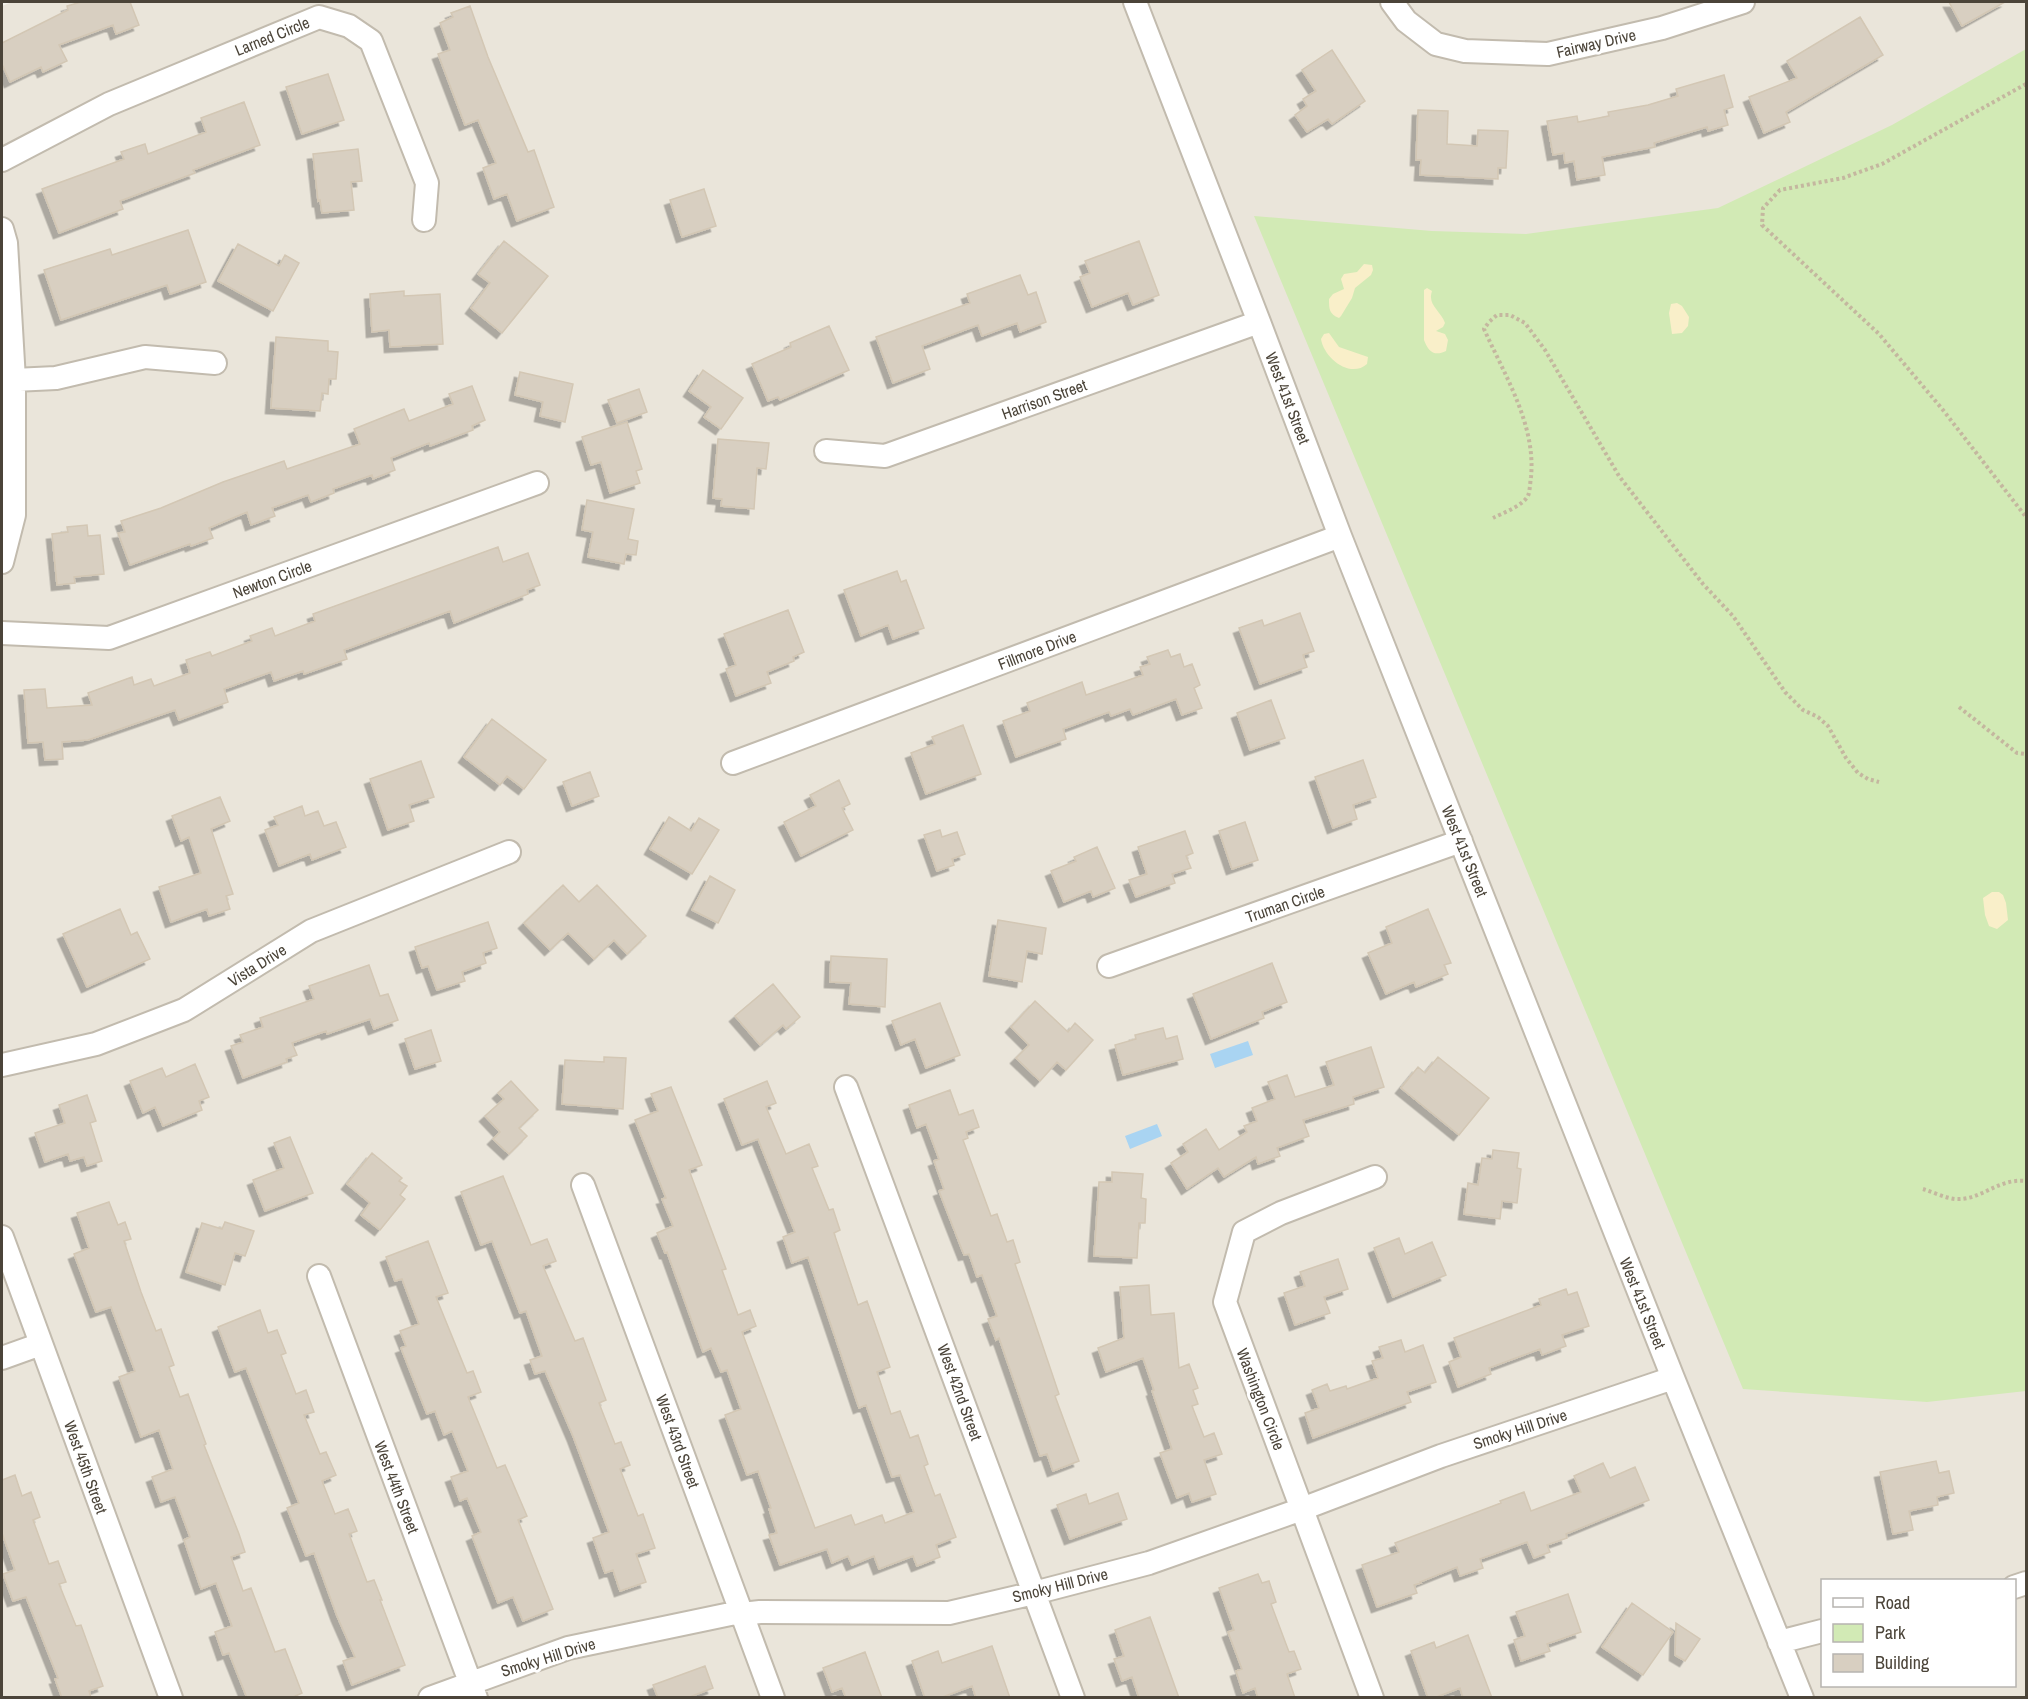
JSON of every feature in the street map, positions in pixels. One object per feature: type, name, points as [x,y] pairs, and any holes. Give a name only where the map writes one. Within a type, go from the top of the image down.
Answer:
[{"type":"street","name":"West 41st Street","points":[[1135,2],[1340,536],[1802,1698]]},
{"type":"street","name":"Fairway Drive","points":[[1392,2],[1406,21],[1436,44],[1465,51],[1548,54],[1662,28],[1743,2]]},
{"type":"street","name":"Larned Circle","points":[[2,160],[109,104],[319,17],[349,26],[371,41],[427,183],[424,220]]},
{"type":"street","points":[[2,229],[6,243],[14,380],[8,514],[2,562]]},
{"type":"street","name":"Harrison Street","points":[[826,451],[885,456],[1259,322]]},
{"type":"street","points":[[14,380],[56,378],[145,357],[215,363]]},
{"type":"street","name":"Newton Circle","points":[[2,633],[108,638],[537,483]]},
{"type":"street","name":"Fillmore Drive","points":[[733,763],[1340,536]]},
{"type":"street","name":"Truman Circle","points":[[1109,966],[1461,841]]},
{"type":"street","name":"Vista Drive","points":[[2,1065],[96,1044],[184,1010],[311,931],[509,852]]},
{"type":"street","name":"West 42nd Street","points":[[846,1087],[1073,1698]]},
{"type":"street","name":"Washington Circle","points":[[1372,1698],[1225,1302],[1244,1232],[1281,1213],[1375,1177]]},
{"type":"street","name":"West 43rd Street","points":[[583,1185],[772,1698]]},
{"type":"street","name":"West 45th Street","points":[[2,1237],[171,1698]]},
{"type":"street","name":"West 44th Street","points":[[319,1276],[474,1690]]},
{"type":"street","points":[[2,1358],[41,1344]]},
{"type":"street","name":"Smoky Hill Drive","points":[[430,1698],[474,1690],[568,1647],[740,1612],[742,1614],[760,1612],[949,1613],[1034,1593],[1149,1563],[1302,1509],[1441,1456],[1673,1378]]},
{"type":"street","points":[[1779,1642],[1821,1631]]},
{"type":"path","points":[[2026,84],[1882,164],[1843,178],[1780,190],[1763,208],[1762,225],[1879,334],[1943,410],[2026,518]]},
{"type":"path","points":[[1493,518],[1521,503],[1528,496],[1532,469],[1531,452],[1522,413],[1484,330],[1497,315],[1510,315],[1526,323],[1545,350],[1619,476],[1703,584],[1733,616],[1785,692],[1803,710],[1818,717],[1828,726],[1846,758],[1858,773],[1879,782]]},
{"type":"path","points":[[1959,707],[2017,753],[2026,754]]},
{"type":"path","points":[[1923,1189],[1954,1199],[1970,1198],[2000,1183],[2015,1179],[2026,1181]]},
{"type":"shaded area","points":[[12,2],[2026,2],[2026,1697],[2,1698],[2,6]]},
{"type":"green space","points":[[2026,49],[2026,1391],[1927,1402],[1743,1389],[1254,216],[1432,231],[1526,234],[1718,208],[1892,125]]},
{"type":"sand","points":[[1364,264],[1372,265],[1371,275],[1355,288],[1341,316],[1339,318],[1333,315],[1330,311],[1329,299],[1333,294],[1344,289],[1341,279],[1344,274],[1357,272]]},
{"type":"sand","points":[[1427,288],[1432,291],[1431,300],[1445,323],[1436,331],[1445,334],[1448,340],[1446,351],[1442,353],[1432,352],[1424,340],[1424,290]]},
{"type":"sand","points":[[1677,303],[1682,306],[1689,317],[1688,326],[1682,333],[1672,334],[1669,313],[1671,304]]},
{"type":"sand","points":[[1329,333],[1339,347],[1368,357],[1367,364],[1360,368],[1346,368],[1332,359],[1321,339],[1324,334]]},
{"type":"sand","points":[[1992,892],[1999,892],[2003,895],[2006,903],[2008,920],[1997,929],[1989,926],[1985,915],[1983,898]]},
{"type":"water","points":[[1248,1041],[1253,1055],[1215,1068],[1210,1054]]},
{"type":"water","points":[[1157,1124],[1162,1136],[1130,1149],[1125,1136]]},
{"type":"building","points":[[81,2],[130,2],[139,25],[116,34],[113,25],[59,45],[67,61],[43,72],[41,67],[10,82],[2,64],[2,43],[68,10],[67,6]]},
{"type":"building","points":[[1949,2],[2005,2],[1962,26]]},
{"type":"building","points":[[470,6],[488,57],[528,152],[534,150],[554,207],[517,221],[507,194],[494,199],[483,168],[496,163],[478,120],[465,125],[438,54],[450,50],[440,23],[453,17],[451,13]]},
{"type":"building","points":[[1860,17],[1883,55],[1786,112],[1790,122],[1764,133],[1749,97],[1797,78],[1787,61]]},
{"type":"building","points":[[1332,50],[1365,101],[1332,124],[1328,119],[1307,132],[1295,115],[1307,106],[1303,99],[1316,91],[1302,70]]},
{"type":"building","points":[[328,74],[344,120],[302,134],[286,87]]},
{"type":"building","points":[[1724,75],[1733,107],[1724,110],[1728,125],[1708,131],[1707,127],[1654,143],[1655,147],[1602,157],[1605,175],[1577,180],[1574,161],[1565,163],[1564,153],[1553,155],[1547,121],[1577,116],[1578,122],[1609,116],[1608,112],[1648,105],[1678,96],[1676,89]]},
{"type":"building","points":[[244,102],[260,145],[193,170],[195,173],[120,201],[123,209],[59,233],[42,189],[124,159],[121,152],[145,144],[148,154],[206,132],[201,118]]},
{"type":"building","points":[[1418,110],[1448,111],[1447,144],[1477,146],[1478,130],[1508,131],[1506,168],[1498,168],[1498,179],[1420,175],[1421,160],[1416,160]]},
{"type":"building","points":[[358,149],[362,181],[351,182],[354,210],[322,213],[320,200],[318,201],[313,154]]},
{"type":"building","points":[[704,189],[716,226],[682,237],[670,200]]},
{"type":"building","points":[[188,230],[206,282],[170,294],[167,285],[61,320],[44,270],[110,249],[112,255]]},
{"type":"building","points":[[504,241],[548,276],[502,333],[471,308],[490,283],[478,274]]},
{"type":"building","points":[[1139,241],[1159,295],[1133,305],[1128,293],[1092,307],[1080,277],[1090,273],[1085,261]]},
{"type":"building","points":[[238,244],[279,266],[285,255],[299,263],[273,311],[218,281]]},
{"type":"building","points":[[1020,275],[1028,295],[1036,292],[1046,322],[1020,332],[1017,323],[982,336],[978,325],[922,346],[930,369],[893,383],[876,337],[970,303],[967,294]]},
{"type":"building","points":[[404,291],[404,296],[440,294],[443,344],[390,347],[389,330],[372,332],[370,294]]},
{"type":"building","points":[[829,326],[849,370],[780,400],[778,397],[768,401],[752,364],[791,347],[790,343]]},
{"type":"building","points":[[276,337],[328,341],[328,351],[338,352],[336,379],[329,379],[328,394],[322,393],[320,411],[271,408]]},
{"type":"building","points":[[703,370],[743,398],[721,429],[704,417],[711,407],[689,391]]},
{"type":"building","points":[[520,372],[573,384],[565,422],[540,416],[543,402],[515,395]]},
{"type":"building","points":[[472,386],[485,420],[472,426],[473,430],[430,446],[429,443],[391,458],[395,470],[373,479],[372,475],[333,489],[334,493],[311,502],[308,495],[272,508],[275,516],[251,525],[247,512],[209,528],[213,538],[130,565],[118,533],[125,532],[121,521],[284,461],[287,469],[360,444],[354,429],[404,409],[409,421],[453,404],[449,394]]},
{"type":"building","points":[[639,389],[647,412],[617,423],[608,400]]},
{"type":"building","points":[[627,422],[642,469],[636,471],[640,483],[610,493],[601,462],[591,465],[582,437]]},
{"type":"building","points":[[718,439],[769,443],[766,469],[757,468],[754,509],[721,506],[722,499],[713,498]]},
{"type":"building","points":[[587,500],[634,509],[628,539],[638,541],[636,555],[626,554],[624,564],[588,557],[593,532],[582,530]]},
{"type":"building","points":[[87,525],[88,536],[100,535],[104,574],[74,577],[75,583],[57,585],[52,534],[68,532],[67,527]]},
{"type":"building","points":[[498,547],[503,562],[528,553],[540,585],[527,590],[528,594],[454,623],[450,611],[344,650],[347,659],[304,674],[303,671],[274,681],[271,672],[224,689],[228,702],[179,720],[175,710],[88,740],[62,742],[63,759],[45,760],[43,742],[28,743],[24,690],[45,689],[47,708],[92,705],[88,693],[132,677],[134,685],[151,679],[154,686],[190,673],[186,660],[210,652],[212,656],[252,641],[250,636],[272,628],[275,636],[315,621],[313,614]]},
{"type":"building","points":[[897,571],[901,582],[906,580],[924,628],[893,639],[888,625],[861,636],[844,590]]},
{"type":"building","points":[[788,610],[804,652],[793,657],[794,661],[767,672],[771,683],[736,696],[726,669],[736,665],[724,634]]},
{"type":"building","points":[[1300,613],[1314,651],[1303,655],[1307,667],[1260,684],[1239,628],[1262,620],[1264,626]]},
{"type":"building","points":[[1168,650],[1171,657],[1180,654],[1184,667],[1192,664],[1200,685],[1194,688],[1202,708],[1182,715],[1176,699],[1133,715],[1130,709],[1111,716],[1109,712],[1063,729],[1066,739],[1016,757],[1003,721],[1030,711],[1027,703],[1082,682],[1086,695],[1143,675],[1140,667],[1150,664],[1147,657]]},
{"type":"building","points":[[1271,700],[1285,738],[1250,750],[1237,713]]},
{"type":"building","points":[[492,719],[546,760],[524,789],[507,776],[500,785],[464,757]]},
{"type":"building","points":[[963,725],[981,774],[926,794],[911,753],[935,744],[932,737]]},
{"type":"building","points":[[1363,760],[1376,797],[1353,805],[1357,819],[1333,828],[1315,777]]},
{"type":"building","points":[[421,761],[434,797],[409,805],[414,821],[388,830],[370,779]]},
{"type":"building","points":[[590,772],[599,796],[572,806],[563,782]]},
{"type":"building","points":[[839,780],[850,804],[842,808],[853,830],[801,856],[784,822],[816,806],[810,795]]},
{"type":"building","points":[[220,797],[230,821],[211,829],[233,894],[226,896],[230,909],[209,916],[207,909],[171,922],[159,887],[201,873],[189,837],[181,841],[172,816]]},
{"type":"building","points":[[302,806],[305,816],[318,811],[324,826],[336,822],[346,847],[312,860],[310,854],[279,866],[265,830],[278,825],[274,817]]},
{"type":"building","points":[[669,817],[691,831],[699,818],[719,830],[692,874],[650,849]]},
{"type":"building","points":[[1245,822],[1258,860],[1232,869],[1219,831]]},
{"type":"building","points":[[940,830],[942,837],[957,832],[965,854],[952,859],[954,865],[937,871],[924,835]]},
{"type":"building","points":[[1185,831],[1193,853],[1186,856],[1191,868],[1172,874],[1175,883],[1136,897],[1129,880],[1147,874],[1138,847]]},
{"type":"building","points":[[1097,847],[1115,888],[1093,897],[1091,891],[1064,902],[1051,871],[1076,861],[1074,857]]},
{"type":"building","points":[[710,876],[735,890],[718,923],[692,910]]},
{"type":"building","points":[[563,885],[579,902],[597,885],[646,936],[627,954],[614,940],[594,959],[568,933],[550,950],[524,923]]},
{"type":"building","points":[[120,909],[131,935],[137,932],[150,959],[87,987],[63,934]]},
{"type":"building","points":[[1428,909],[1451,963],[1444,965],[1448,974],[1416,987],[1414,982],[1386,994],[1368,953],[1392,943],[1386,927]]},
{"type":"building","points":[[998,920],[1046,928],[1042,954],[1027,951],[1022,982],[989,976]]},
{"type":"building","points":[[488,922],[497,948],[483,953],[486,963],[462,972],[465,981],[437,990],[428,966],[422,968],[415,947]]},
{"type":"building","points":[[831,956],[887,959],[885,1007],[849,1004],[851,983],[830,982]]},
{"type":"building","points":[[1272,963],[1287,1002],[1262,1012],[1264,1018],[1211,1039],[1193,994]]},
{"type":"building","points":[[369,965],[380,996],[388,994],[398,1020],[374,1029],[370,1019],[292,1043],[297,1055],[286,1059],[287,1062],[243,1078],[231,1046],[243,1042],[240,1035],[263,1027],[260,1018],[314,999],[309,986]]},
{"type":"building","points":[[773,984],[800,1017],[786,1029],[783,1025],[760,1045],[735,1016]]},
{"type":"building","points":[[1035,1001],[1068,1032],[1075,1023],[1093,1040],[1066,1070],[1057,1062],[1040,1081],[1016,1058],[1029,1045],[1011,1027]]},
{"type":"building","points":[[940,1003],[960,1055],[926,1068],[915,1039],[901,1045],[892,1021]]},
{"type":"building","points":[[1163,1028],[1166,1039],[1177,1036],[1183,1059],[1123,1075],[1115,1045],[1136,1039],[1135,1035]]},
{"type":"building","points":[[431,1030],[441,1061],[415,1069],[405,1039]]},
{"type":"building","points":[[1371,1047],[1384,1087],[1353,1097],[1354,1104],[1303,1120],[1309,1136],[1277,1148],[1280,1156],[1258,1164],[1256,1157],[1224,1177],[1218,1168],[1187,1189],[1171,1163],[1188,1152],[1183,1144],[1206,1129],[1219,1150],[1247,1132],[1244,1126],[1257,1121],[1252,1108],[1275,1099],[1268,1082],[1287,1075],[1295,1097],[1334,1085],[1326,1062]]},
{"type":"building","points":[[604,1057],[626,1058],[623,1109],[562,1104],[565,1060],[604,1062]]},
{"type":"building","points":[[1438,1057],[1489,1098],[1459,1135],[1401,1088],[1418,1067],[1425,1073]]},
{"type":"building","points":[[195,1064],[209,1097],[199,1101],[202,1110],[163,1126],[155,1107],[143,1113],[130,1081],[162,1068],[166,1077]]},
{"type":"building","points":[[511,1081],[538,1110],[519,1128],[527,1136],[509,1154],[493,1139],[500,1132],[485,1116],[504,1099],[498,1093]]},
{"type":"building","points":[[767,1081],[776,1103],[766,1107],[786,1154],[809,1144],[818,1166],[812,1168],[829,1210],[833,1209],[840,1230],[834,1233],[858,1305],[867,1301],[890,1367],[877,1372],[891,1414],[900,1411],[910,1438],[918,1435],[928,1464],[924,1466],[935,1496],[940,1494],[956,1537],[936,1545],[940,1557],[917,1566],[913,1556],[879,1569],[874,1556],[852,1565],[848,1556],[832,1563],[827,1549],[780,1565],[769,1535],[777,1533],[758,1471],[747,1475],[725,1415],[741,1409],[727,1370],[721,1372],[711,1348],[703,1352],[667,1252],[665,1253],[657,1233],[673,1226],[662,1199],[666,1198],[635,1120],[658,1111],[651,1094],[671,1087],[702,1165],[689,1170],[726,1269],[722,1270],[738,1315],[750,1310],[756,1326],[742,1332],[815,1528],[851,1515],[855,1525],[882,1515],[885,1523],[914,1512],[900,1475],[892,1477],[866,1405],[859,1408],[808,1257],[792,1263],[783,1237],[795,1232],[758,1139],[742,1145],[724,1099]]},
{"type":"building","points":[[950,1090],[959,1115],[973,1110],[979,1127],[966,1132],[968,1138],[963,1140],[991,1216],[997,1214],[1007,1242],[1013,1240],[1020,1262],[1015,1264],[1059,1394],[1055,1396],[1079,1461],[1053,1471],[1047,1454],[1040,1456],[999,1338],[996,1340],[988,1319],[997,1316],[982,1275],[977,1277],[969,1254],[964,1255],[939,1191],[944,1189],[934,1161],[939,1159],[926,1124],[917,1128],[909,1105]]},
{"type":"building","points":[[87,1095],[96,1121],[90,1123],[102,1161],[87,1166],[84,1157],[70,1161],[68,1154],[45,1162],[35,1133],[65,1123],[59,1105]]},
{"type":"building","points":[[290,1137],[313,1193],[265,1211],[253,1180],[284,1168],[274,1143]]},
{"type":"building","points":[[1493,1150],[1519,1153],[1517,1168],[1521,1169],[1517,1203],[1502,1201],[1500,1219],[1464,1214],[1468,1183],[1478,1185],[1482,1158],[1492,1159]]},
{"type":"building","points":[[372,1153],[402,1178],[399,1181],[407,1186],[400,1195],[405,1199],[380,1230],[361,1215],[370,1203],[347,1184]]},
{"type":"building","points":[[1112,1172],[1143,1174],[1141,1198],[1146,1199],[1145,1223],[1139,1223],[1137,1258],[1094,1256],[1099,1182],[1112,1182]]},
{"type":"building","points":[[503,1176],[531,1245],[547,1239],[556,1261],[543,1266],[575,1341],[583,1338],[606,1400],[599,1403],[615,1444],[621,1442],[630,1465],[620,1469],[638,1516],[643,1514],[655,1548],[636,1554],[646,1582],[620,1591],[613,1570],[605,1573],[593,1538],[609,1532],[573,1436],[545,1371],[535,1374],[530,1360],[542,1356],[526,1311],[520,1313],[492,1241],[481,1245],[461,1192]]},
{"type":"building","points":[[109,1202],[118,1225],[125,1222],[131,1239],[124,1241],[141,1292],[156,1331],[161,1329],[174,1365],[169,1367],[180,1397],[188,1394],[206,1444],[204,1445],[239,1534],[245,1552],[231,1557],[243,1591],[251,1588],[275,1652],[285,1649],[302,1693],[291,1698],[247,1698],[229,1653],[223,1655],[215,1632],[232,1626],[216,1583],[201,1589],[184,1540],[190,1537],[175,1497],[161,1502],[152,1477],[173,1469],[159,1430],[141,1437],[119,1377],[135,1371],[111,1307],[96,1312],[74,1254],[89,1248],[77,1213]]},
{"type":"building","points":[[225,1222],[254,1231],[245,1256],[235,1253],[225,1285],[186,1272],[202,1223],[222,1229]]},
{"type":"building","points":[[1399,1238],[1405,1254],[1432,1242],[1446,1275],[1393,1297],[1374,1248]]},
{"type":"building","points":[[428,1241],[448,1293],[436,1297],[467,1373],[473,1371],[481,1392],[468,1397],[497,1468],[505,1465],[527,1516],[518,1520],[553,1609],[523,1621],[513,1597],[498,1603],[472,1536],[481,1532],[467,1498],[460,1501],[451,1477],[468,1471],[452,1431],[444,1435],[435,1411],[427,1414],[401,1348],[406,1346],[400,1331],[419,1324],[402,1279],[395,1281],[386,1257]]},
{"type":"building","points":[[1338,1259],[1348,1289],[1324,1297],[1330,1313],[1295,1325],[1284,1293],[1305,1286],[1300,1272]]},
{"type":"building","points":[[1149,1285],[1151,1315],[1174,1313],[1179,1368],[1189,1364],[1198,1388],[1193,1390],[1198,1404],[1192,1406],[1204,1437],[1214,1433],[1222,1454],[1204,1460],[1216,1494],[1192,1502],[1189,1493],[1177,1498],[1160,1453],[1172,1449],[1143,1358],[1106,1372],[1098,1348],[1124,1338],[1120,1287]]},
{"type":"building","points":[[1566,1289],[1568,1295],[1577,1292],[1589,1326],[1562,1335],[1566,1346],[1542,1355],[1540,1349],[1489,1368],[1491,1374],[1458,1387],[1449,1362],[1461,1357],[1454,1338],[1541,1305],[1539,1299]]},
{"type":"building","points":[[260,1310],[268,1333],[277,1330],[286,1353],[281,1355],[296,1394],[306,1390],[314,1412],[304,1415],[320,1454],[326,1452],[336,1475],[322,1481],[335,1514],[348,1509],[357,1531],[349,1534],[367,1582],[374,1580],[405,1665],[352,1685],[343,1661],[355,1657],[314,1553],[306,1556],[287,1508],[299,1503],[246,1368],[235,1372],[218,1327]]},
{"type":"building","points":[[1401,1340],[1405,1352],[1423,1345],[1436,1382],[1407,1392],[1411,1402],[1313,1438],[1305,1413],[1319,1408],[1312,1390],[1327,1384],[1330,1391],[1346,1386],[1347,1389],[1378,1378],[1372,1361],[1383,1358],[1379,1347]]},
{"type":"building","points":[[1936,1461],[1939,1473],[1949,1471],[1954,1493],[1937,1497],[1938,1505],[1909,1511],[1913,1530],[1893,1534],[1880,1472]]},
{"type":"building","points":[[1603,1463],[1610,1478],[1635,1467],[1649,1500],[1566,1534],[1567,1538],[1547,1545],[1550,1552],[1534,1558],[1527,1542],[1480,1559],[1483,1568],[1460,1576],[1457,1567],[1414,1585],[1417,1593],[1377,1607],[1362,1565],[1399,1552],[1395,1543],[1524,1492],[1531,1511],[1581,1492],[1574,1476]]},
{"type":"building","points":[[15,1475],[22,1496],[31,1492],[40,1517],[33,1520],[49,1564],[58,1561],[66,1582],[59,1584],[76,1626],[81,1625],[103,1686],[89,1691],[91,1698],[62,1698],[55,1679],[58,1678],[26,1597],[13,1601],[3,1574],[15,1570],[2,1533],[2,1480]]},
{"type":"building","points":[[1118,1493],[1127,1519],[1070,1539],[1057,1505],[1086,1494],[1089,1504]]},
{"type":"building","points":[[1258,1574],[1262,1583],[1269,1581],[1276,1602],[1271,1604],[1289,1652],[1294,1651],[1301,1669],[1287,1674],[1295,1698],[1258,1698],[1255,1688],[1243,1693],[1236,1671],[1242,1669],[1228,1632],[1234,1630],[1219,1588]]},
{"type":"building","points":[[1568,1594],[1581,1632],[1547,1644],[1550,1651],[1521,1661],[1514,1640],[1525,1636],[1516,1612]]},
{"type":"building","points":[[1632,1603],[1673,1632],[1643,1675],[1602,1647]]},
{"type":"building","points":[[1150,1617],[1179,1698],[1139,1698],[1132,1677],[1122,1681],[1114,1659],[1124,1656],[1115,1630]]},
{"type":"building","points":[[1676,1623],[1700,1639],[1685,1661],[1675,1655]]},
{"type":"building","points":[[1468,1635],[1492,1698],[1463,1698],[1460,1688],[1428,1698],[1411,1651],[1434,1642],[1436,1648]]},
{"type":"building","points":[[992,1646],[1010,1698],[976,1698],[972,1686],[940,1698],[925,1698],[912,1661],[938,1651],[942,1663]]},
{"type":"building","points":[[865,1652],[882,1698],[846,1698],[842,1688],[832,1692],[823,1668]]},
{"type":"building","points":[[705,1666],[713,1688],[687,1698],[658,1698],[653,1685]]}]
